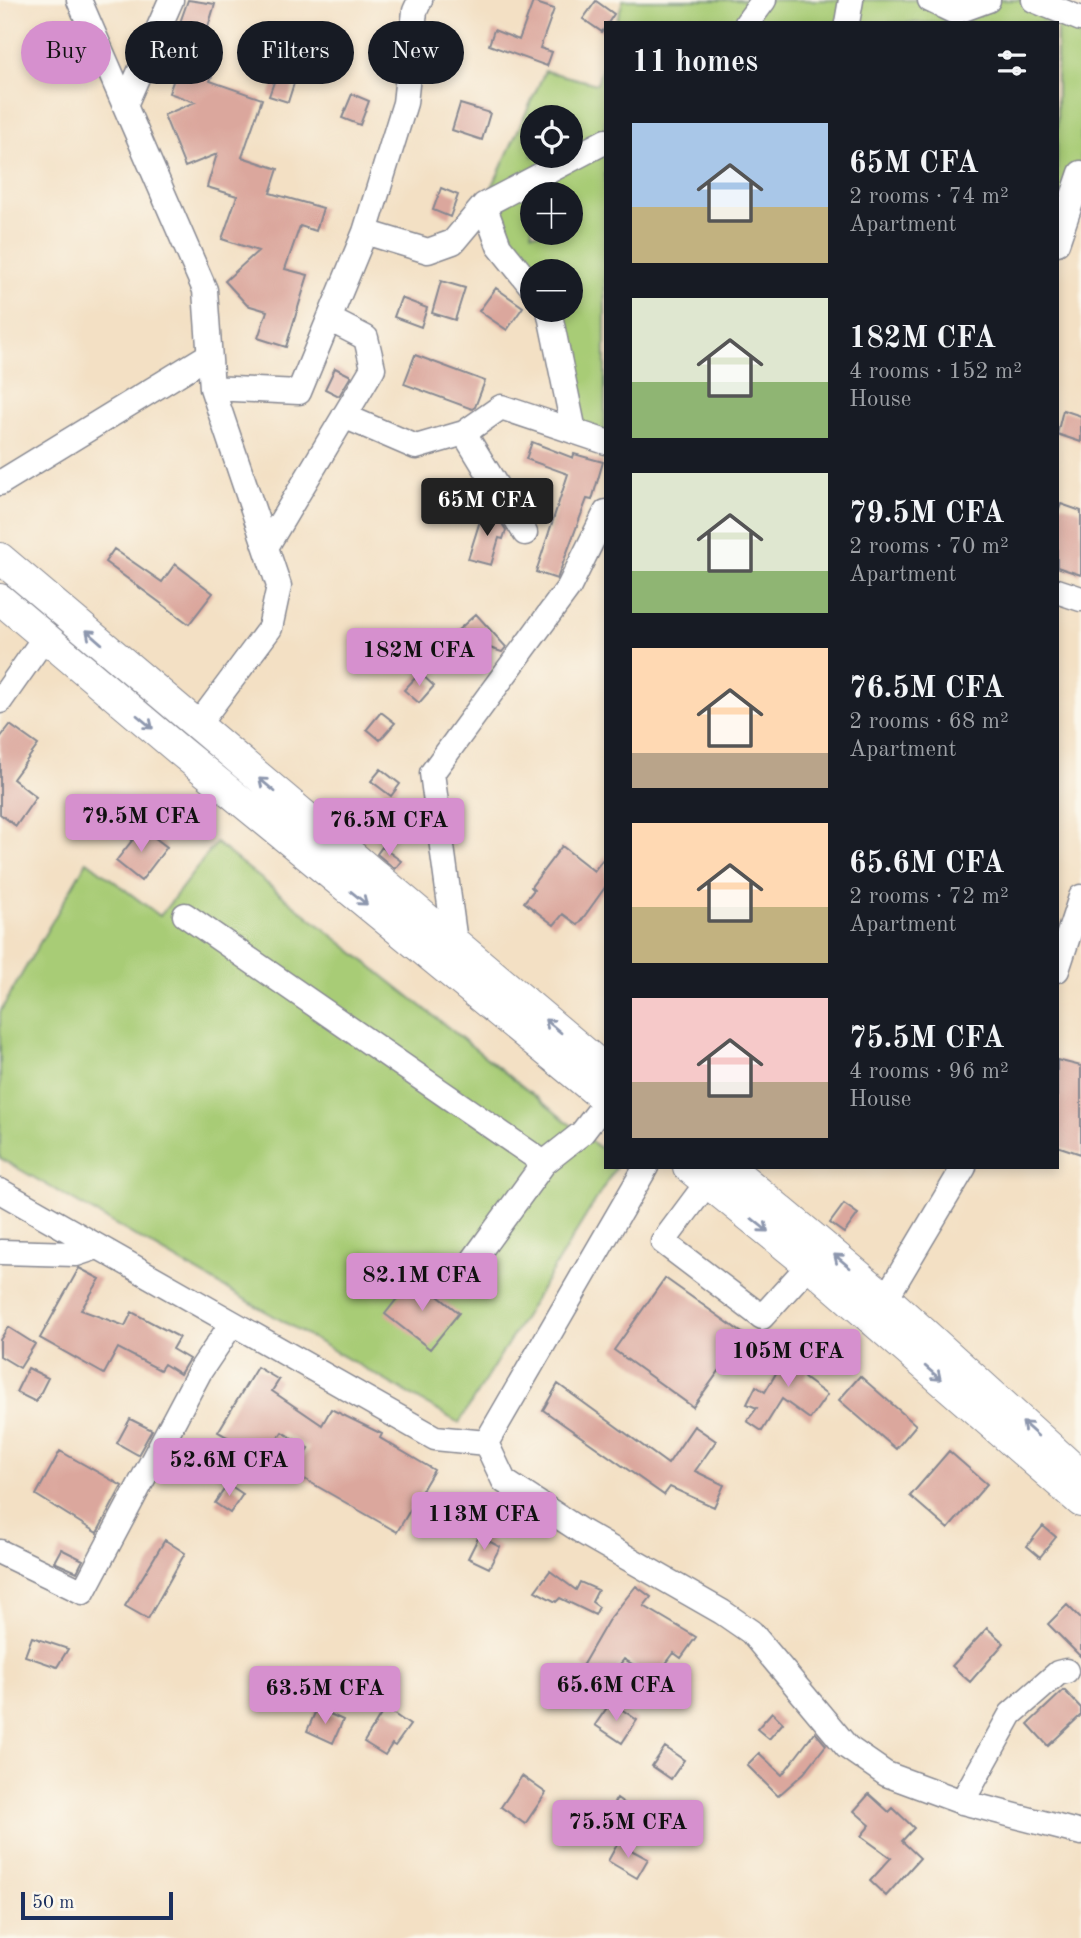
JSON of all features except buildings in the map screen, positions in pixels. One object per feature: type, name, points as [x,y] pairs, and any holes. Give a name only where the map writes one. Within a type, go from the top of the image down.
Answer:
[{"type":"main road","points":[[0,558],[455,942],[496,994],[604,1099]]},
{"type":"main road","points":[[0,598],[496,994],[604,1069]]},
{"type":"main road","points":[[723,1178],[886,1298],[1077,1462]]},
{"type":"main road","points":[[723,1178],[809,1265],[1081,1502]]},
{"type":"street","points":[[79,0],[205,290],[212,388],[279,586],[270,628],[197,726]]},
{"type":"street","points":[[125,105],[171,0]]},
{"type":"street","points":[[212,388],[299,392],[365,232],[405,103],[415,11],[420,0]]},
{"type":"street","points":[[748,21],[764,0]]},
{"type":"street","points":[[846,21],[851,0]]},
{"type":"street","points":[[930,0],[955,12],[988,0]]},
{"type":"street","points":[[1044,2],[1081,19]]},
{"type":"street","points":[[365,232],[428,251],[453,242],[484,205],[604,143]]},
{"type":"street","points":[[1059,237],[1081,173]]},
{"type":"street","points":[[484,205],[499,246],[520,272]]},
{"type":"street","points":[[266,547],[373,368],[366,338],[329,319]]},
{"type":"street","points":[[552,322],[574,431]]},
{"type":"street","points":[[0,482],[209,355]]},
{"type":"street","points":[[344,416],[416,447],[464,433],[501,407],[604,441]]},
{"type":"street","points":[[464,433],[525,533]]},
{"type":"street","points":[[455,942],[432,773],[569,587],[604,516]]},
{"type":"street","points":[[1059,592],[1081,599]]},
{"type":"street","points":[[0,701],[45,636]]},
{"type":"street","points":[[1059,964],[1081,897]]},
{"type":"street","points":[[185,915],[544,1163]]},
{"type":"street","points":[[458,1281],[544,1163],[582,1133],[604,1104]]},
{"type":"street","points":[[486,1443],[645,1169]]},
{"type":"street","points":[[886,1298],[963,1169]]},
{"type":"street","points":[[723,1178],[663,1242],[762,1317],[809,1265]]},
{"type":"street","points":[[0,1191],[435,1438],[486,1443]]},
{"type":"street","points":[[0,1252],[76,1254],[97,1247]]},
{"type":"street","points":[[0,1552],[83,1592],[200,1371],[232,1325]]},
{"type":"street","points":[[486,1443],[505,1481],[584,1533],[722,1612],[751,1632],[846,1747],[886,1774],[962,1802],[1081,1833]]},
{"type":"street","points":[[962,1802],[1011,1714],[1058,1673],[1066,1671]]},
{"type":"green space","points":[[623,0],[1050,0],[1081,19],[1081,173],[1059,237],[1059,21],[617,21]]},
{"type":"green space","points":[[604,61],[604,442],[574,431],[551,322],[583,322],[583,259],[523,259],[484,205],[520,126],[520,168],[583,168],[583,105],[530,105],[545,71],[597,84]]},
{"type":"green space","points":[[216,843],[604,1151],[604,1169],[615,1169],[459,1423],[0,1158],[0,1012],[87,861],[160,916]]}]
